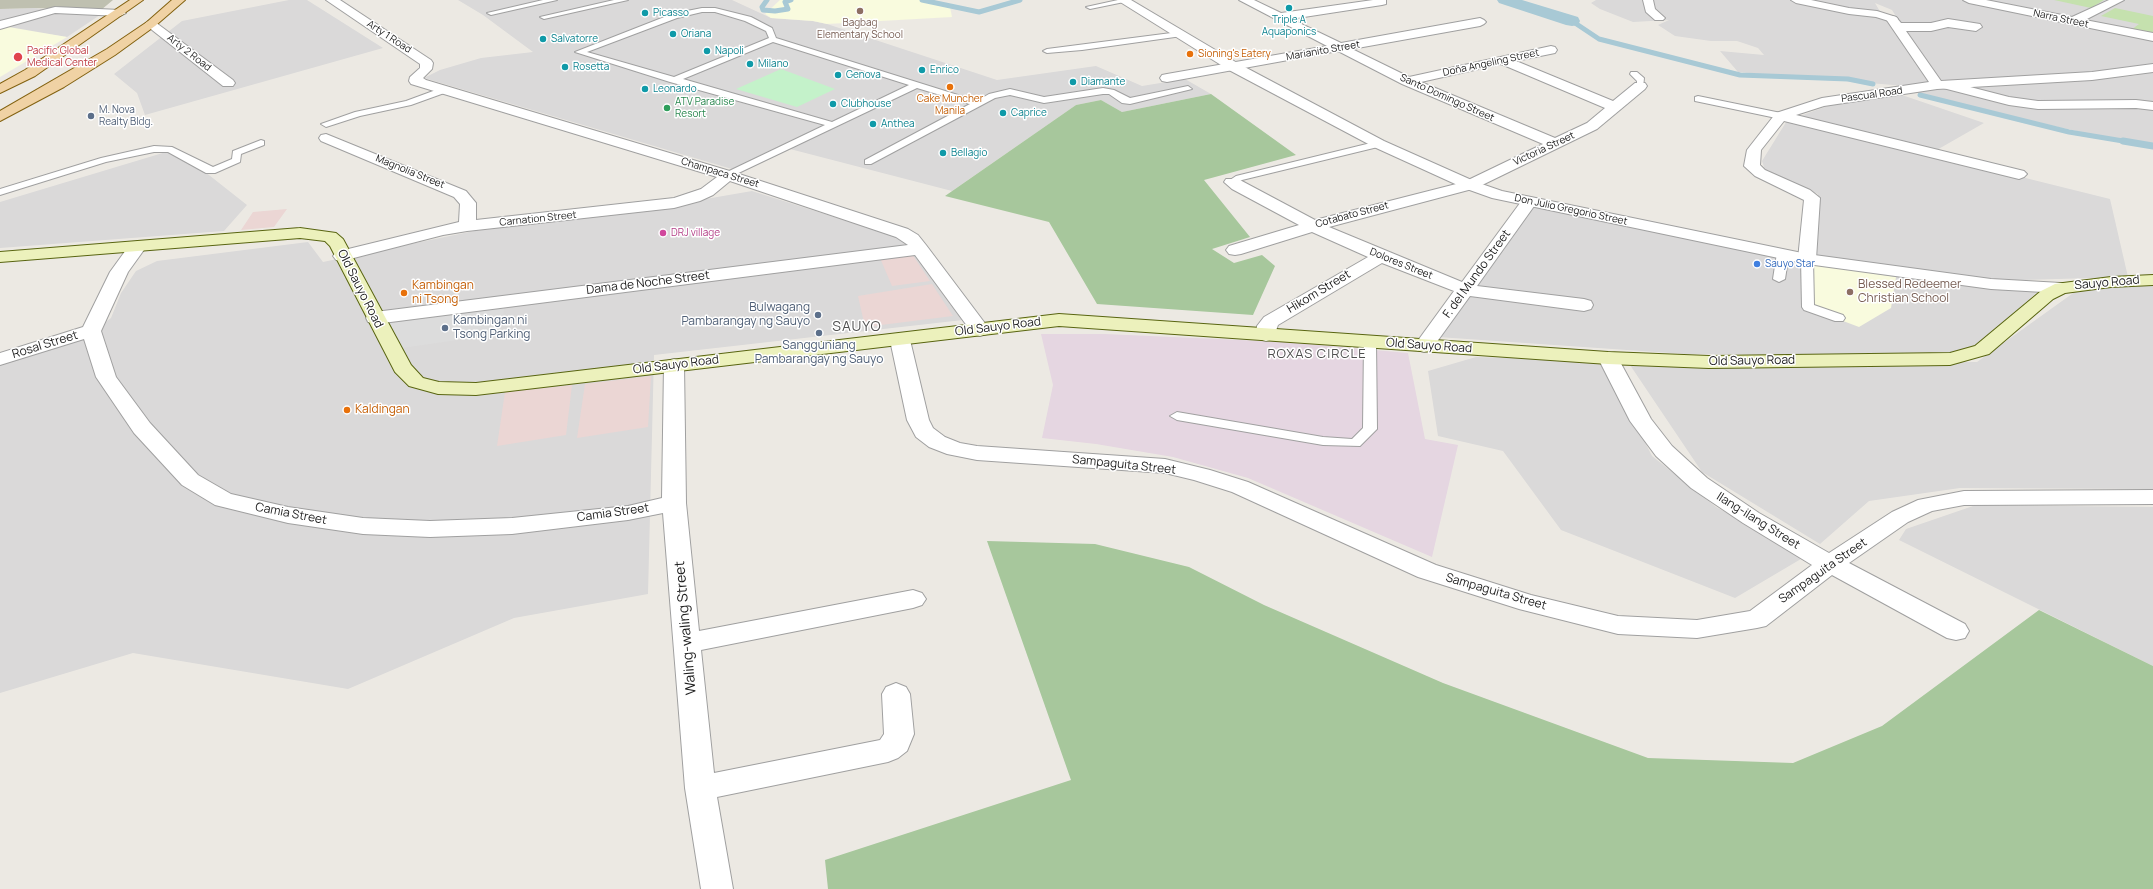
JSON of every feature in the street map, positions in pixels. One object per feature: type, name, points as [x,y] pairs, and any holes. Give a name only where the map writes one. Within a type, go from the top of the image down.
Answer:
[{"type":"main road","points":[[0,89],[30,73],[137,0]]},
{"type":"main road","points":[[0,117],[59,84],[111,52],[151,24],[179,0]]},
{"type":"main road","name":"Old Sauyo Road","points":[[0,257],[300,233],[330,237],[337,243],[342,256],[402,368],[416,382],[438,388],[476,389],[1059,320],[1608,358],[1709,362],[1950,359],[1969,355],[1982,350],[2047,295],[2061,288]]},
{"type":"main road","name":"Sauyo Road","points":[[2061,288],[2110,282],[2153,280]]},
{"type":"street","name":"Arty 1 Road","points":[[332,0],[427,63],[426,69],[417,77],[416,80]]},
{"type":"street","name":"Don Julio Gregorio Street","points":[[1127,0],[1179,34],[1234,67],[1379,144],[1470,184],[1498,194],[1529,202],[1783,254],[1991,284],[2061,288]]},
{"type":"street","name":"Santo Domingo Street","points":[[1245,0],[1407,81],[1556,144]]},
{"type":"street","points":[[1648,0],[1650,10],[1659,18]]},
{"type":"street","points":[[1796,0],[1849,11],[1877,14],[1894,23],[1931,27],[1948,23],[1976,27]]},
{"type":"street","name":"Narra Street","points":[[1969,0],[2153,37]]},
{"type":"street","points":[[2074,22],[2118,0]]},
{"type":"street","points":[[1279,17],[1382,2]]},
{"type":"street","points":[[0,25],[55,10],[120,13]]},
{"type":"street","name":"Marianito Street","points":[[1167,78],[1480,22]]},
{"type":"street","points":[[1894,23],[1942,85],[2009,101],[2038,105],[2136,104],[2153,106]]},
{"type":"street","name":"Arty 2 Road","points":[[151,24],[228,83]]},
{"type":"street","name":"Doña Angeling Street","points":[[1407,81],[1551,50]]},
{"type":"street","points":[[1504,61],[1615,108]]},
{"type":"street","name":"Pascual Road","points":[[1781,116],[1822,102],[1942,85],[2092,76],[2153,68]]},
{"type":"street","name":"Champaca Street","points":[[416,80],[444,90],[722,173],[891,228],[912,239],[980,330]]},
{"type":"street","name":"Victoria Street","points":[[1470,184],[1592,126],[1615,108],[1637,80]]},
{"type":"street","points":[[1807,258],[1812,198],[1760,173],[1752,166],[1754,150],[1781,116],[2019,174]]},
{"type":"street","name":"Magnolia Street","points":[[326,131],[460,194],[468,203],[467,226]]},
{"type":"street","name":"Carnation Street","points":[[342,256],[442,230],[467,226],[674,203],[694,198],[707,192],[722,173]]},
{"type":"street","name":"Dolores Street","points":[[1232,182],[1313,226],[1381,256],[1467,290],[1584,305]]},
{"type":"street","name":"Cotabato Street","points":[[1235,250],[1313,226],[1470,184]]},
{"type":"street","name":"F. del Mundo Street","points":[[1424,346],[1467,290],[1529,202]]},
{"type":"street","points":[[91,331],[119,272],[137,247]]},
{"type":"street","name":"Dama de Noche Street","points":[[375,318],[920,249]]},
{"type":"street","name":"Hikom Street","points":[[1266,335],[1267,326],[1271,321],[1381,256]]},
{"type":"street","name":"Rosal Street","points":[[0,359],[91,331]]},
{"type":"street","name":"Camia Street","points":[[91,331],[106,377],[142,428],[190,480],[223,500],[288,515],[363,526],[430,529],[512,526],[628,513],[674,503]]},
{"type":"street","name":"Sampaguita Street","points":[[900,340],[918,420],[924,432],[937,442],[955,449],[977,453],[1165,466],[1202,475],[1240,487],[1427,571],[1528,603],[1611,623],[1697,629],[1757,618],[1830,564],[1900,517],[1926,505],[1964,498],[2153,497]]},
{"type":"street","name":"Ilang-ilang Street","points":[[1608,358],[1641,422],[1664,451],[1699,483],[1751,518],[1830,564],[1956,631]]},
{"type":"street","name":"Waling-waling Street","points":[[674,365],[674,503],[700,788],[717,889]]},
{"type":"street","points":[[687,644],[913,599]]},
{"type":"street","points":[[700,788],[888,750],[897,743],[899,734],[896,694]]},
{"type":"lane","points":[[518,0],[527,5]]},
{"type":"lane","points":[[491,13],[553,0]]},
{"type":"lane","points":[[544,17],[624,0]]},
{"type":"lane","points":[[1090,7],[1127,0]]},
{"type":"lane","points":[[773,39],[769,30],[748,19],[708,10],[675,16],[579,52],[834,125]]},
{"type":"lane","points":[[1047,51],[1082,48],[1179,34]]},
{"type":"lane","points":[[673,80],[773,39],[975,104]]},
{"type":"lane","points":[[722,173],[834,125],[916,84]]},
{"type":"lane","points":[[868,162],[992,96],[1010,92],[1044,100],[1103,91],[1111,92],[1125,100],[1130,101],[1188,89]]},
{"type":"lane","points":[[326,131],[358,114],[408,103],[444,90]]},
{"type":"lane","points":[[1698,99],[1781,116]]},
{"type":"lane","points":[[0,192],[104,160],[154,149],[169,149],[179,153],[204,168],[216,170],[238,160],[236,153],[261,142]]},
{"type":"lane","points":[[1232,182],[1238,178],[1379,144]]},
{"type":"lane","points":[[1779,279],[1783,254]]},
{"type":"lane","points":[[1807,258],[1808,307],[1839,318]]},
{"type":"lane","points":[[1177,416],[1323,441],[1355,443],[1370,429],[1370,342]]},
{"type":"shaded area","points":[[0,0],[113,0],[101,10],[34,8],[0,9]]},
{"type":"shaded area","points":[[289,0],[307,0],[383,48],[145,115],[137,93],[114,74],[182,21]]},
{"type":"shaded area","points":[[458,0],[732,0],[771,18],[813,21],[827,24],[997,80],[1096,66],[1142,86],[1185,79],[1211,94],[1122,112],[1101,100],[1076,105],[952,191],[790,149],[742,172],[424,78],[440,70],[481,58],[533,52],[483,15]]},
{"type":"shaded area","name":"Bagbag Elementary School","points":[[780,0],[933,0],[950,7],[952,17],[827,24],[813,21],[771,18],[765,14]]},
{"type":"shaded area","points":[[1596,0],[2153,0],[2153,64],[2074,76],[1938,83],[1892,10],[1875,3],[1885,20],[1896,21],[1933,83],[1905,86],[1738,72],[1720,51],[1764,55],[1758,48],[1737,41],[1711,41],[1675,36],[1658,25],[1669,20],[1633,22],[1600,9],[1591,3]]},
{"type":"shaded area","points":[[34,8],[106,11],[67,37],[0,27],[0,9]]},
{"type":"shaded area","name":"Pacific Global Medical Center","points":[[3,26],[67,37],[0,77],[0,27]]},
{"type":"shaded area","points":[[2153,72],[2153,148],[1973,108],[1911,91],[2132,76]]},
{"type":"shaded area","points":[[1902,95],[1984,123],[1935,151],[1800,116],[1833,104]]},
{"type":"shaded area","points":[[1788,119],[2110,199],[2128,277],[1988,281],[1814,258],[1818,194],[1766,173],[1762,161]]},
{"type":"shaded area","points":[[176,149],[247,205],[224,231],[0,248],[0,202]]},
{"type":"shaded area","points":[[752,191],[910,241],[963,320],[654,355],[648,594],[514,618],[348,689],[133,653],[0,693],[0,362],[92,332],[111,318],[121,293],[136,271],[157,261],[308,242],[323,262],[474,231],[636,211]]},
{"type":"shaded area","points":[[1529,204],[1821,265],[2042,288],[1975,347],[1946,356],[1685,354],[1438,337]]},
{"type":"shaded area","points":[[287,209],[274,227],[241,230],[253,212]]},
{"type":"shaded area","points":[[912,254],[930,281],[892,286],[880,258]]},
{"type":"shaded area","name":"Blessed Redeemer Christian School","points":[[1806,263],[1896,277],[1891,308],[1859,327],[1806,307]]},
{"type":"shaded area","points":[[2153,283],[2153,489],[1960,488],[1869,501],[1820,544],[1702,472],[1630,365],[1977,362],[2076,291]]},
{"type":"shaded area","points":[[932,284],[953,316],[865,327],[858,296]]},
{"type":"shaded area","name":"Kambingan ni Tsong Parking","points":[[505,306],[499,334],[402,348],[386,322]]},
{"type":"shaded area","points":[[1041,334],[1105,334],[1285,342],[1408,353],[1425,439],[1458,445],[1432,557],[1248,478],[1173,457],[1096,444],[1042,438],[1053,385]]},
{"type":"shaded area","points":[[1476,357],[1604,361],[1652,456],[1716,507],[1806,556],[1735,598],[1561,530],[1503,451],[1438,436],[1428,371]]},
{"type":"shaded area","points":[[651,376],[648,427],[577,438],[585,384]]},
{"type":"shaded area","points":[[572,385],[566,435],[497,446],[505,392]]},
{"type":"shaded area","points":[[1976,505],[2153,507],[2153,666],[1899,540],[1906,529]]},
{"type":"green space","points":[[2054,0],[2104,0],[2091,8]]},
{"type":"green space","points":[[2115,8],[2153,16],[2153,35],[2131,30],[2139,24],[2101,16]]},
{"type":"green space","points":[[781,69],[835,89],[797,107],[736,89]]},
{"type":"green space","points":[[1211,94],[1296,155],[1204,180],[1250,237],[1212,249],[1234,263],[1262,255],[1275,266],[1253,315],[1097,304],[1049,222],[945,196],[1076,105],[1101,100],[1122,112]]},
{"type":"green space","points":[[987,541],[1095,544],[1189,567],[1264,605],[1443,683],[1648,758],[1793,763],[1882,726],[2039,610],[2153,666],[2153,889],[828,889],[825,860],[1071,780]]},
{"type":"waterway","points":[[767,0],[762,7],[763,10],[775,11],[788,9],[785,2],[791,0]]},
{"type":"waterway","points":[[922,0],[979,12],[1020,0]]},
{"type":"waterway","points":[[1505,0],[1572,21]]},
{"type":"waterway","points":[[1572,21],[1599,39],[1740,75],[1848,79],[1873,84]]},
{"type":"waterway","points":[[1920,95],[2069,132],[2153,146]]},
{"type":"place","name":"Triple A Aquaponics","points":[[1289,8]]},
{"type":"place","name":"Bagbag Elementary School","points":[[860,11]]},
{"type":"place","name":"Picasso","points":[[645,13]]},
{"type":"place","name":"Oriana","points":[[673,34]]},
{"type":"place","name":"Salvatorre","points":[[543,39]]},
{"type":"place","name":"Napoli","points":[[707,51]]},
{"type":"place","name":"Sioning's Eatery","points":[[1190,54]]},
{"type":"place","name":"Pacific Global Medical Center","points":[[18,57]]},
{"type":"place","name":"Milano","points":[[750,64]]},
{"type":"place","name":"Rosetta","points":[[565,67]]},
{"type":"place","name":"Enrico","points":[[922,70]]},
{"type":"place","name":"Genova","points":[[838,75]]},
{"type":"place","name":"Diamante","points":[[1073,82]]},
{"type":"place","name":"Cake Muncher Manila","points":[[950,87]]},
{"type":"place","name":"Leonardo","points":[[645,89]]},
{"type":"place","name":"Clubhouse","points":[[833,104]]},
{"type":"place","name":"ATV Paradise Resort","points":[[667,108]]},
{"type":"place","name":"Caprice","points":[[1003,113]]},
{"type":"place","name":"M. Nova Realty Bldg.","points":[[91,116]]},
{"type":"place","name":"Anthea","points":[[873,124]]},
{"type":"place","name":"Bellagio","points":[[943,153]]},
{"type":"place","name":"DRJ village","points":[[663,233]]},
{"type":"place","name":"Sauyo Star","points":[[1757,264]]},
{"type":"place","name":"Blessed Redeemer Christian School","points":[[1850,292]]},
{"type":"place","name":"Kambingan ni Tsong","points":[[404,293]]},
{"type":"place","name":"Bulwagang Pambarangay ng Sauyo","points":[[818,315]]},
{"type":"place","name":"Kambingan ni Tsong Parking","points":[[445,328]]},
{"type":"place","name":"Sangguniang Pambarangay ng Sauyo","points":[[819,333]]},
{"type":"place","name":"Kaldingan","points":[[347,410]]},
{"type":"district","name":"SAUYO","points":[[857,327]]},
{"type":"district","name":"ROXAS CIRCLE","points":[[1317,354]]}]
